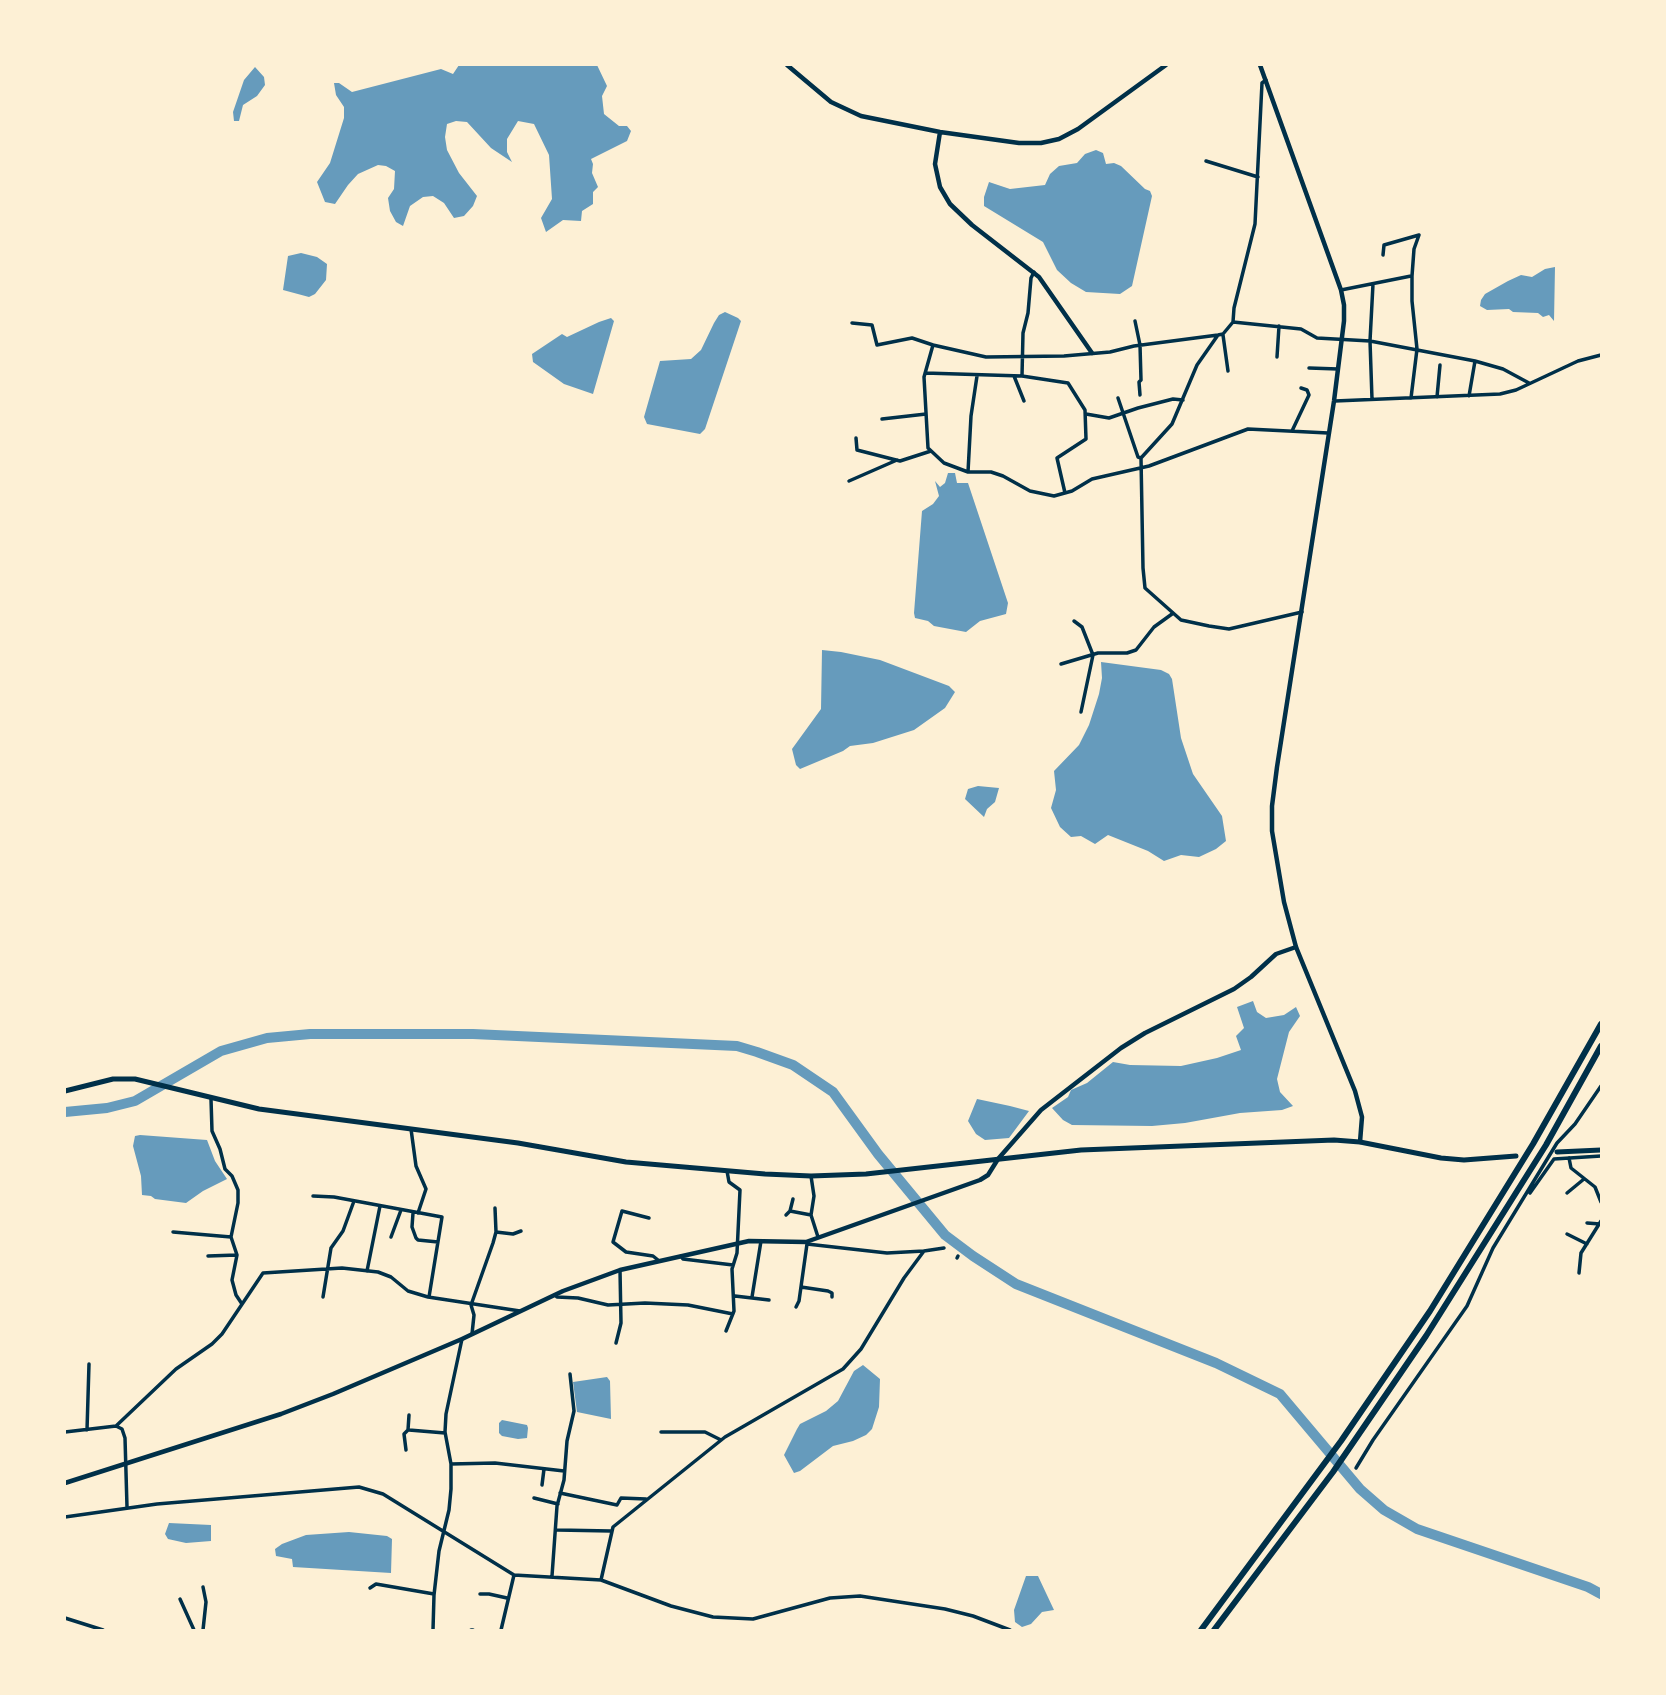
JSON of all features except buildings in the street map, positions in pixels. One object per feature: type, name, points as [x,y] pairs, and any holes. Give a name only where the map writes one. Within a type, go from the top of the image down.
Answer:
[{"type":"highway","points":[[1201,1630],[1325,1464],[1430,1311],[1484,1226],[1601,1024]]},
{"type":"highway","points":[[1214,1630],[1333,1472],[1433,1325],[1546,1144],[1601,1046]]},
{"type":"main road","points":[[65,1091],[113,1079],[153,1082],[211,1099],[259,1109],[518,1143],[626,1161],[811,1176],[888,1172],[1128,1148],[1334,1140],[1360,1142],[1452,1159],[1516,1156]]},
{"type":"main road","points":[[1556,1152],[1601,1150]]},
{"type":"street","points":[[787,65],[831,102],[861,116],[940,132],[1019,143],[1041,143],[1059,139],[1078,129],[1166,65]]},
{"type":"street","points":[[1260,65],[1341,290],[1344,321],[1272,806],[1272,831],[1296,947],[1355,1091],[1362,1117],[1360,1142]]},
{"type":"street","points":[[1266,80],[1262,83],[1253,239],[1234,308],[1233,322],[1220,334],[1197,365],[1172,424],[1141,458],[1143,568],[1145,588],[1181,620],[1229,629],[1301,612]]},
{"type":"street","points":[[940,132],[936,164],[940,187],[950,204],[972,225],[1034,272],[1049,289],[1092,353]]},
{"type":"street","points":[[1206,161],[1258,177]]},
{"type":"street","points":[[1382,255],[1384,245],[1419,235],[1414,249],[1412,276],[1416,349],[1411,398]]},
{"type":"street","points":[[1022,376],[1023,333],[1034,272]]},
{"type":"street","points":[[1341,290],[1412,276]]},
{"type":"street","points":[[1372,399],[1370,341],[1373,284]]},
{"type":"street","points":[[1135,321],[1140,345],[1140,395]]},
{"type":"street","points":[[1233,322],[1301,329],[1317,338],[1370,341],[1475,361],[1503,369],[1529,383]]},
{"type":"street","points":[[852,323],[872,325],[877,345],[912,338],[986,358],[1092,353],[1220,334]]},
{"type":"street","points":[[1277,357],[1279,326]]},
{"type":"street","points":[[1220,334],[1228,371]]},
{"type":"street","points":[[933,345],[925,373],[928,448],[944,463],[968,472],[991,472],[1030,491],[1054,496],[1066,493],[1092,480],[1177,456],[1248,429],[1328,433]]},
{"type":"street","points":[[1334,401],[1508,392],[1578,361],[1601,355]]},
{"type":"street","points":[[1469,396],[1475,361]]},
{"type":"street","points":[[1437,397],[1440,365]]},
{"type":"street","points":[[1309,368],[1338,369]]},
{"type":"street","points":[[925,373],[1022,376],[1068,383],[1086,414],[1086,440],[1056,460],[1066,493]]},
{"type":"street","points":[[968,472],[971,416],[977,375]]},
{"type":"street","points":[[1014,376],[1024,401]]},
{"type":"street","points":[[1292,431],[1309,395],[1307,390],[1301,388]]},
{"type":"street","points":[[1118,398],[1138,457],[1141,458]]},
{"type":"street","points":[[1086,414],[1109,418],[1173,399],[1184,400]]},
{"type":"street","points":[[883,419],[926,414]]},
{"type":"street","points":[[856,438],[857,450],[897,460]]},
{"type":"street","points":[[849,481],[897,460],[931,451]]},
{"type":"street","points":[[1061,663],[1093,655],[1136,650],[1154,627],[1172,614]]},
{"type":"street","points":[[1074,621],[1082,627],[1093,655],[1081,712]]},
{"type":"street","points":[[806,1243],[980,1180],[988,1175],[998,1159],[1041,1110],[1121,1048],[1145,1033],[1234,989],[1276,954],[1296,947]]},
{"type":"street","points":[[1356,1468],[1467,1306],[1493,1248],[1557,1143],[1575,1125],[1601,1086]]},
{"type":"street","points":[[211,1099],[212,1131],[225,1169],[232,1176],[238,1190],[231,1237],[237,1255],[232,1280],[242,1304]]},
{"type":"street","points":[[411,1129],[416,1166],[426,1189],[412,1227],[416,1238],[438,1242]]},
{"type":"street","points":[[1528,1193],[1534,1189],[1550,1161],[1569,1157],[1601,1156]]},
{"type":"street","points":[[1569,1157],[1571,1168],[1595,1186],[1601,1202]]},
{"type":"street","points":[[726,1331],[733,1314],[735,1296],[732,1292],[733,1265],[737,1257],[740,1190],[729,1182],[727,1171]]},
{"type":"street","points":[[811,1176],[814,1196],[811,1215],[818,1237]]},
{"type":"street","points":[[1567,1193],[1584,1178]]},
{"type":"street","points":[[313,1196],[334,1197],[442,1217],[429,1297]]},
{"type":"street","points":[[793,1199],[788,1213],[811,1215]]},
{"type":"street","points":[[323,1297],[331,1248],[344,1231],[354,1201]]},
{"type":"street","points":[[367,1271],[380,1206]]},
{"type":"street","points":[[472,1334],[474,1315],[471,1304],[496,1232],[495,1208]]},
{"type":"street","points":[[391,1237],[401,1210]]},
{"type":"street","points":[[649,1218],[622,1210],[613,1242],[625,1252],[653,1255],[658,1260]]},
{"type":"street","points":[[1587,1223],[1601,1222]]},
{"type":"street","points":[[1579,1273],[1581,1253],[1601,1222]]},
{"type":"street","points":[[496,1232],[513,1234],[521,1231]]},
{"type":"street","points":[[173,1232],[231,1237]]},
{"type":"street","points":[[1567,1234],[1587,1244]]},
{"type":"street","points":[[752,1297],[761,1241]]},
{"type":"street","points":[[65,1483],[320,1399],[462,1339],[555,1295],[620,1270],[658,1260],[761,1241],[806,1243],[887,1253],[944,1248]]},
{"type":"street","points":[[796,1307],[806,1243]]},
{"type":"street","points":[[601,1580],[611,1531],[646,1499],[721,1440],[843,1369],[860,1349],[923,1251]]},
{"type":"street","points":[[208,1256],[237,1255]]},
{"type":"street","points":[[680,1256],[683,1259],[733,1265]]},
{"type":"street","points":[[116,1426],[176,1369],[212,1344],[263,1273],[342,1268],[367,1271],[391,1278],[408,1291],[429,1297],[520,1311]]},
{"type":"street","points":[[616,1343],[621,1323],[620,1270]]},
{"type":"street","points":[[801,1287],[828,1291],[832,1293],[832,1297]]},
{"type":"street","points":[[555,1295],[608,1305],[688,1305],[733,1314]]},
{"type":"street","points":[[735,1296],[769,1300]]},
{"type":"street","points":[[433,1630],[434,1594],[449,1510],[451,1464],[445,1433],[446,1414],[462,1339]]},
{"type":"street","points":[[87,1430],[89,1364]]},
{"type":"street","points":[[552,1576],[558,1504],[574,1411],[570,1374]]},
{"type":"street","points":[[406,1450],[404,1434],[408,1430],[409,1415]]},
{"type":"street","points":[[65,1432],[116,1426],[122,1429],[125,1438],[127,1508]]},
{"type":"street","points":[[408,1430],[445,1433]]},
{"type":"street","points":[[661,1432],[705,1432],[721,1440]]},
{"type":"street","points":[[451,1464],[495,1463],[564,1471]]},
{"type":"street","points":[[542,1485],[544,1469]]},
{"type":"street","points":[[65,1517],[127,1508],[359,1487],[384,1494],[514,1575],[601,1580],[671,1606],[713,1617],[753,1619],[830,1598],[860,1596],[945,1609],[983,1619],[1010,1630]]},
{"type":"street","points":[[560,1493],[617,1505],[621,1498],[646,1499]]},
{"type":"street","points":[[534,1498],[558,1504]]},
{"type":"street","points":[[556,1530],[611,1531]]},
{"type":"street","points":[[501,1630],[514,1575]]},
{"type":"street","points":[[370,1588],[376,1584],[434,1594]]},
{"type":"street","points":[[203,1587],[206,1602],[203,1630]]},
{"type":"street","points":[[480,1594],[507,1598]]},
{"type":"street","points":[[180,1599],[194,1630]]},
{"type":"street","points":[[65,1618],[103,1630]]},
{"type":"water","points":[[459,65],[597,65],[607,86],[602,96],[604,114],[619,126],[627,126],[631,131],[627,141],[591,159],[592,173],[598,187],[593,192],[593,204],[582,211],[581,221],[563,220],[546,232],[541,218],[552,199],[549,155],[534,124],[518,121],[507,139],[507,152],[512,162],[491,148],[467,122],[447,124],[447,150],[459,173],[477,196],[464,216],[454,218],[444,203],[433,196],[423,197],[410,206],[403,226],[396,222],[390,211],[388,198],[394,189],[395,171],[378,165],[358,174],[335,204],[325,202],[317,182],[330,163],[344,118],[344,107],[336,95],[334,83],[339,83],[352,92],[441,69],[453,74]]},
{"type":"water","points":[[255,67],[264,77],[265,85],[257,96],[243,105],[239,121],[234,121],[233,112],[244,80]]},
{"type":"water","points":[[1096,150],[1103,153],[1106,164],[1121,166],[1150,191],[1152,196],[1132,286],[1120,294],[1086,292],[1071,283],[1057,270],[1043,242],[984,206],[989,182],[1010,189],[1045,185],[1050,174],[1059,166],[1077,163],[1085,154]]},
{"type":"water","points":[[301,253],[317,257],[327,264],[326,280],[315,294],[309,297],[283,290],[288,256]]},
{"type":"water","points":[[1555,267],[1554,321],[1549,315],[1543,317],[1538,313],[1513,312],[1509,309],[1487,310],[1480,306],[1485,294],[1508,281],[1521,275],[1532,277],[1545,269]]},
{"type":"water","points":[[725,312],[741,321],[705,429],[700,434],[647,424],[644,417],[660,361],[691,359],[701,350],[719,315]]},
{"type":"water","points":[[611,318],[614,321],[593,394],[564,384],[533,362],[532,354],[562,334],[567,337]]},
{"type":"water","points":[[948,473],[955,473],[957,483],[968,483],[1008,603],[1006,614],[980,621],[966,632],[934,626],[928,621],[915,618],[914,613],[922,511],[939,496],[935,481],[940,487],[945,483]]},
{"type":"water","points":[[822,650],[880,660],[949,686],[955,692],[945,708],[914,730],[873,743],[850,746],[800,769],[796,765],[792,749],[821,709]]},
{"type":"water","points":[[1101,662],[1161,670],[1169,674],[1181,738],[1193,774],[1222,816],[1226,841],[1216,849],[1199,857],[1181,855],[1164,861],[1148,851],[1108,835],[1095,844],[1081,836],[1071,837],[1060,827],[1051,808],[1056,790],[1054,771],[1079,745],[1089,725],[1099,694]]},
{"type":"water","points":[[978,786],[999,788],[995,802],[987,809],[984,817],[965,799],[968,789]]},
{"type":"water","points":[[1253,1001],[1257,1012],[1266,1018],[1284,1015],[1296,1007],[1300,1016],[1289,1032],[1277,1079],[1280,1092],[1293,1106],[1282,1110],[1240,1113],[1152,1126],[1072,1125],[1052,1108],[1068,1097],[1071,1090],[1087,1083],[1113,1062],[1181,1066],[1241,1050],[1236,1036],[1244,1028],[1237,1007]]},
{"type":"water","points":[[977,1099],[1029,1111],[1009,1138],[985,1140],[976,1134],[968,1121]]},
{"type":"water","points":[[135,1136],[207,1140],[215,1161],[227,1179],[186,1203],[142,1195],[141,1176],[133,1146]]},
{"type":"water","points":[[863,1365],[880,1379],[879,1407],[872,1429],[853,1441],[833,1446],[794,1473],[784,1455],[800,1424],[826,1411],[838,1401],[854,1371]]},
{"type":"water","points":[[607,1377],[610,1381],[611,1419],[577,1412],[573,1382]]},
{"type":"water","points":[[502,1420],[527,1425],[527,1438],[502,1436],[499,1433],[499,1423]]},
{"type":"water","points":[[169,1523],[211,1525],[211,1541],[186,1543],[168,1539],[165,1534]]},
{"type":"water","points":[[349,1532],[387,1536],[392,1539],[391,1573],[293,1567],[292,1559],[276,1556],[275,1549],[282,1544],[306,1535]]},
{"type":"water","points":[[1026,1576],[1038,1576],[1054,1610],[1042,1612],[1031,1624],[1022,1627],[1015,1622],[1014,1610]]},
{"type":"waterway","points":[[65,1112],[107,1108],[135,1101],[221,1051],[267,1038],[310,1034],[473,1034],[737,1046],[757,1052],[793,1065],[833,1092],[878,1154],[945,1235],[1016,1284],[1216,1363],[1280,1394],[1360,1489],[1384,1510],[1417,1529],[1588,1587],[1601,1594]]}]
